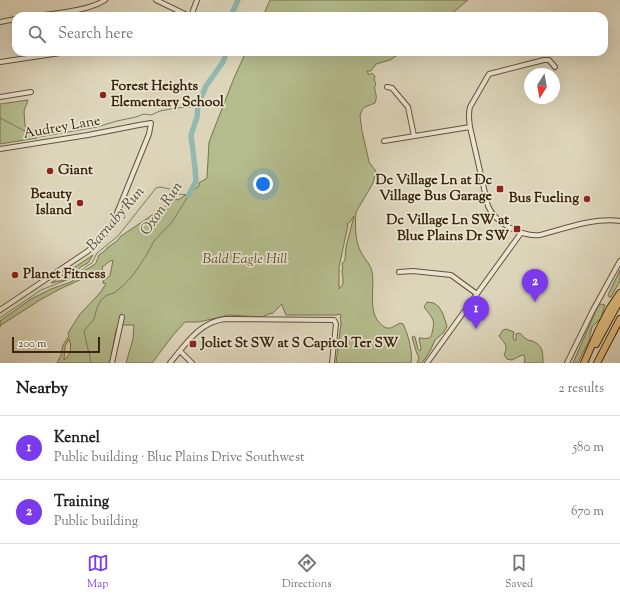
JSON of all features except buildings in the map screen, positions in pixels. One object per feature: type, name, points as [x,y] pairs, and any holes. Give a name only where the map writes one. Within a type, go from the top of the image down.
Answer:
[{"type":"highway","points":[[585,363],[598,331],[620,293]]},
{"type":"highway","points":[[585,363],[620,300]]},
{"type":"highway","points":[[598,363],[620,318]]},
{"type":"highway","points":[[598,363],[620,323]]},
{"type":"street","points":[[62,12],[87,8],[105,0]]},
{"type":"street","points":[[156,0],[182,12]]},
{"type":"street","points":[[192,12],[197,0]]},
{"type":"street","points":[[0,22],[12,20]]},
{"type":"street","points":[[0,62],[40,56]]},
{"type":"street","points":[[555,67],[549,60],[544,60],[489,74],[470,107],[468,112],[470,127],[486,202],[495,217],[516,231],[530,235],[538,235],[594,222],[608,220],[620,221]]},
{"type":"street","points":[[387,87],[392,88],[408,106],[414,136]]},
{"type":"street","points":[[0,97],[31,92]]},
{"type":"street","name":"Audrey Lane","points":[[0,149],[151,123],[149,134],[115,218],[106,234],[88,251],[0,310]]},
{"type":"street","points":[[384,141],[470,127]]},
{"type":"street","points":[[427,363],[521,233]]},
{"type":"street","points":[[567,363],[620,260]]},
{"type":"street","points":[[399,272],[413,271],[451,275],[477,294]]},
{"type":"street","points":[[112,363],[122,317]]},
{"type":"street","points":[[170,363],[192,336],[203,326],[220,319],[333,319],[336,321],[336,324],[332,363]]},
{"type":"street","points":[[180,351],[192,363]]},
{"type":"street","points":[[186,363],[187,358]]},
{"type":"green space","points":[[270,0],[468,0],[454,12],[265,12]]},
{"type":"green space","name":"Bald Eagle Hill","points":[[244,56],[396,56],[390,60],[376,64],[371,71],[367,71],[369,75],[372,73],[375,76],[376,100],[375,103],[365,107],[362,110],[360,116],[369,162],[376,172],[373,183],[356,212],[356,237],[358,246],[371,268],[373,284],[372,301],[375,316],[379,323],[386,328],[391,328],[400,323],[403,324],[410,343],[411,363],[336,363],[341,315],[286,315],[282,304],[272,314],[271,313],[262,317],[229,315],[199,322],[185,322],[152,363],[126,363],[133,339],[134,325],[120,325],[116,330],[110,363],[57,363],[61,355],[63,345],[69,336],[68,333],[80,314],[100,293],[106,284],[103,283],[103,281],[110,276],[113,260],[102,267],[104,274],[101,277],[96,274],[90,275],[88,278],[84,278],[60,289],[40,300],[0,327],[0,321],[31,299],[51,289],[71,282],[82,272],[94,265],[99,255],[121,236],[176,199],[178,200],[199,186],[199,183],[207,178],[209,142]],"holes":[[[354,216],[346,247],[345,260],[342,264],[343,284],[339,289],[339,267],[347,224]],[[69,339],[70,350],[64,360],[65,346]]]},
{"type":"green space","points":[[28,100],[24,111],[25,126],[38,133],[37,138],[0,144],[0,104]]},
{"type":"green space","points":[[93,255],[88,263],[82,266],[70,277],[65,280],[51,283]]},
{"type":"green space","points":[[620,270],[620,281],[611,297],[609,297],[608,295]]},
{"type":"green space","points":[[427,302],[434,303],[439,307],[447,326],[444,332],[435,340],[422,363],[417,363],[419,358],[412,337],[415,337],[418,349],[420,351],[419,338],[430,338],[434,325],[431,316],[424,307]]},
{"type":"green space","points":[[601,304],[605,305],[601,318],[592,327],[590,339],[578,363],[573,363],[597,308]]},
{"type":"green space","points":[[506,329],[514,332],[514,340],[516,340],[516,334],[519,333],[527,340],[536,343],[540,347],[543,363],[524,363],[524,355],[512,360],[507,359],[504,355],[506,346],[499,336],[503,330]]},
{"type":"waterway","name":"Oxon Run","points":[[233,12],[238,0]]},
{"type":"waterway","name":"Oxon Run","points":[[189,195],[196,181],[191,135],[197,117],[198,105],[206,86],[223,62],[225,56]]},
{"type":"waterway","points":[[0,118],[39,137],[97,127],[144,114],[151,115],[160,111],[198,105]]},
{"type":"waterway","name":"Barnaby Run","points":[[0,318],[41,290],[74,277],[92,263],[97,253],[118,236],[156,188],[160,187],[170,189],[176,194],[189,195],[172,222],[154,241],[133,275],[123,286],[101,300],[94,319],[84,331],[91,363]]},
{"type":"place","name":"Forest Heights Elementary School","points":[[103,95]]},
{"type":"place","name":"Giant","points":[[50,171]]},
{"type":"place","name":"Dc Village Ln at Dc Village Bus Garage","points":[[500,189]]},
{"type":"place","name":"Bus Fueling","points":[[587,199]]},
{"type":"place","name":"Beauty Island","points":[[80,203]]},
{"type":"place","name":"Dc Village Ln SW at Blue Plains Dr SW","points":[[517,229]]},
{"type":"place","name":"Planet Fitness","points":[[15,275]]},
{"type":"place","name":"Training","points":[[535,302]]},
{"type":"place","name":"Kennel","points":[[476,329]]},
{"type":"place","name":"Joliet St SW at S Capitol Ter SW","points":[[193,344]]}]
